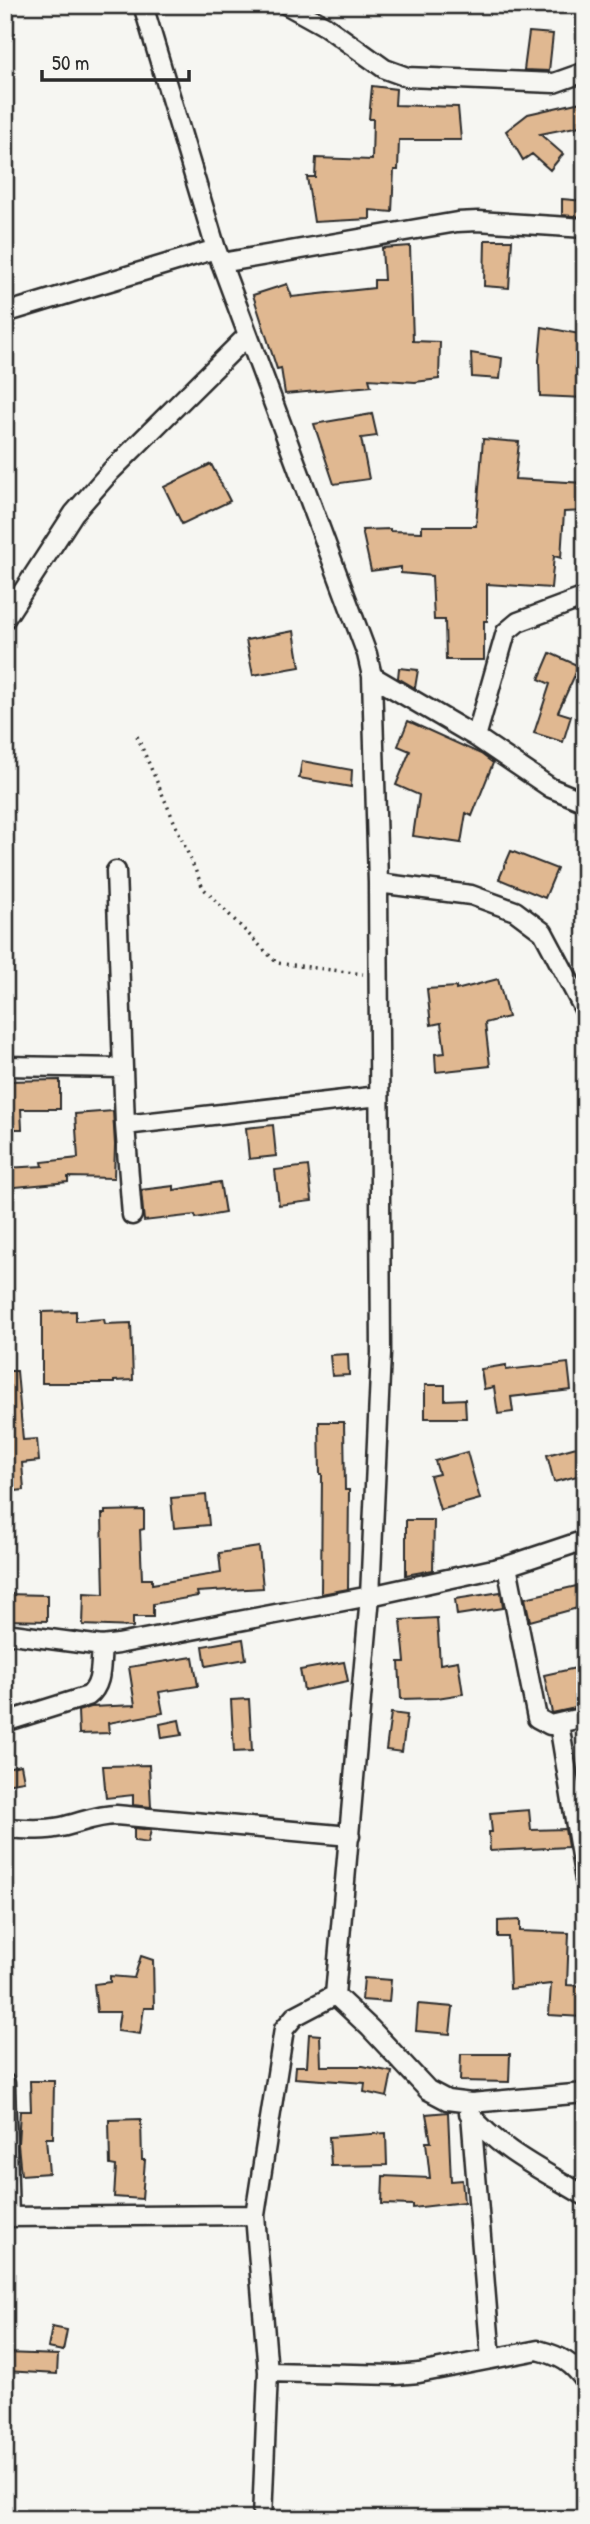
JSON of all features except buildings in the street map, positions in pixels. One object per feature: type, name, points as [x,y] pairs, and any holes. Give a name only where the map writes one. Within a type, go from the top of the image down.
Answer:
[{"type":"street","points":[[143,5],[219,256],[368,654],[372,676],[378,883],[381,1353],[370,1596],[335,1995]]},
{"type":"street","points":[[287,5],[325,26],[385,69],[407,76],[554,83],[585,72]]},
{"type":"street","points":[[5,313],[219,256],[478,220],[585,228]]},
{"type":"street","points":[[5,619],[75,513],[111,471],[248,335]]},
{"type":"street","points":[[476,737],[506,632],[518,622],[585,597]]},
{"type":"street","points":[[372,676],[476,737],[551,788],[585,802]]},
{"type":"street","points":[[116,870],[122,1068],[132,1214]]},
{"type":"street","points":[[378,883],[471,895],[515,911],[543,932],[585,1011]]},
{"type":"street","points":[[5,1066],[122,1068]]},
{"type":"street","points":[[125,1125],[379,1096]]},
{"type":"street","points":[[5,1633],[102,1646],[370,1596],[508,1566],[585,1540]]},
{"type":"street","points":[[508,1566],[537,1718],[550,1725],[585,1717]]},
{"type":"street","points":[[5,1722],[88,1696],[95,1691],[99,1683],[102,1646]]},
{"type":"street","points":[[559,1724],[585,1880]]},
{"type":"street","points":[[5,1828],[42,1830],[101,1815],[116,1815],[350,1836]]},
{"type":"street","points":[[335,1995],[428,2090],[466,2108],[504,2147],[585,2196]]},
{"type":"street","points":[[262,2519],[268,2372],[255,2215],[284,2029],[295,2016],[335,1995]]},
{"type":"street","points":[[5,2083],[7,2217],[255,2215]]},
{"type":"street","points":[[466,2108],[585,2093]]},
{"type":"street","points":[[466,2108],[491,2359]]},
{"type":"street","points":[[268,2372],[396,2375],[538,2350],[555,2354],[573,2364],[585,2381]]},
{"type":"path","points":[[136,736],[203,888],[277,963],[379,976]]}]
